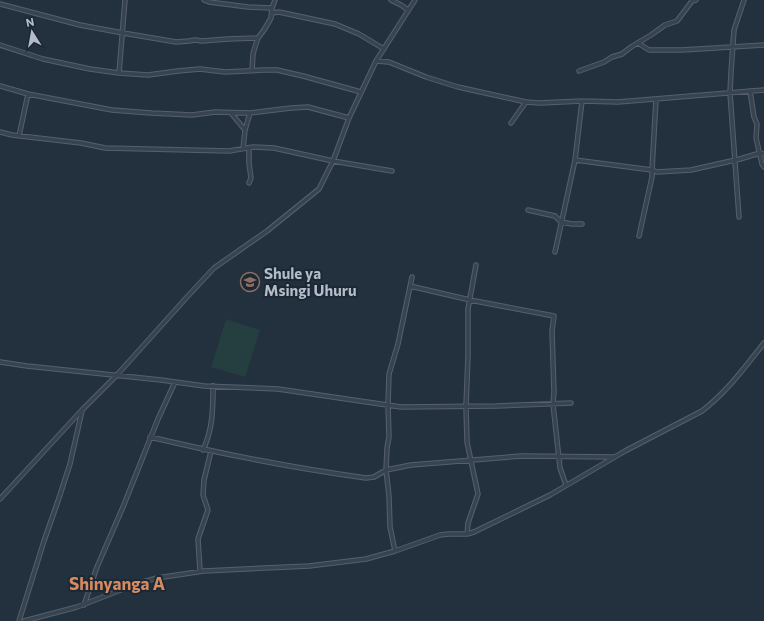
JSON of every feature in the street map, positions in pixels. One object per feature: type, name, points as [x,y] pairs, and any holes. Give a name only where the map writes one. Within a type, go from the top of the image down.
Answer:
[{"type":"street","points":[[119,73],[125,0]]},
{"type":"street","points":[[204,0],[248,7],[272,8]]},
{"type":"street","points":[[252,71],[253,54],[258,38],[271,18],[275,0]]},
{"type":"street","points":[[390,0],[408,10]]},
{"type":"street","points":[[0,499],[82,410],[116,376],[214,268],[267,231],[319,189],[333,161],[349,118],[376,61],[415,0]]},
{"type":"street","points":[[579,71],[622,54],[665,25],[678,21],[692,1],[696,0]]},
{"type":"street","points":[[739,217],[730,93],[734,30],[744,0]]},
{"type":"street","points":[[0,4],[80,24],[176,42],[228,38],[258,38]]},
{"type":"street","points":[[272,13],[279,12],[335,24],[359,34],[384,49]]},
{"type":"street","points":[[638,43],[649,50],[682,50],[764,45]]},
{"type":"street","points":[[0,45],[43,59],[90,69],[119,73],[148,75],[200,69],[225,72],[277,70],[361,92]]},
{"type":"street","points":[[376,61],[389,62],[426,77],[458,87],[540,104],[582,101],[618,102],[764,90]]},
{"type":"street","points":[[0,86],[28,94],[112,110],[192,115],[215,112],[250,113],[308,107],[349,118]]},
{"type":"street","points":[[750,92],[754,117],[757,124],[756,138],[762,153],[762,164],[764,167]]},
{"type":"street","points":[[19,136],[28,94]]},
{"type":"street","points":[[639,236],[652,177],[656,99]]},
{"type":"street","points":[[555,252],[575,160],[582,101]]},
{"type":"street","points":[[511,123],[526,102]]},
{"type":"street","points":[[232,113],[245,130]]},
{"type":"street","points":[[244,149],[245,130],[250,113]]},
{"type":"street","points":[[0,132],[19,136],[81,143],[105,148],[228,151],[249,148],[274,148],[333,161],[392,171]]},
{"type":"street","points":[[249,148],[251,178],[249,183]]},
{"type":"street","points":[[575,160],[652,170],[657,172],[691,170],[762,153]]},
{"type":"street","points":[[528,210],[555,216],[561,222],[582,224]]},
{"type":"street","points":[[467,534],[468,523],[478,494],[467,442],[466,406],[468,309],[476,265]]},
{"type":"street","points":[[394,551],[390,527],[386,470],[389,437],[389,374],[398,344],[412,277]]},
{"type":"street","points":[[410,286],[470,300],[554,316],[552,331],[553,404],[560,468],[566,485]]},
{"type":"street","points":[[24,621],[39,619],[77,608],[136,584],[157,578],[200,571],[309,566],[366,559],[440,535],[467,534],[474,532],[550,495],[615,457],[702,411],[712,404],[738,376],[764,343]]},
{"type":"street","points":[[0,362],[213,386],[278,389],[401,407],[496,406],[571,403]]},
{"type":"street","points":[[84,605],[97,566],[123,507],[150,437],[175,382]]},
{"type":"street","points":[[203,450],[211,428],[213,414],[213,386]]},
{"type":"street","points":[[19,621],[70,464],[82,410]]},
{"type":"street","points":[[150,437],[203,450],[366,478],[374,477],[386,470],[411,465],[521,456],[615,457]]},
{"type":"street","points":[[200,571],[198,539],[208,510],[203,495],[204,480],[210,451]]},
{"type":"green space","points":[[226,319],[260,330],[245,377],[211,367]]},
{"type":"place","name":"Shule ya Msingi Uhuru","points":[[250,282]]},
{"type":"district","name":"Shinyanga A","points":[[117,583]]}]
